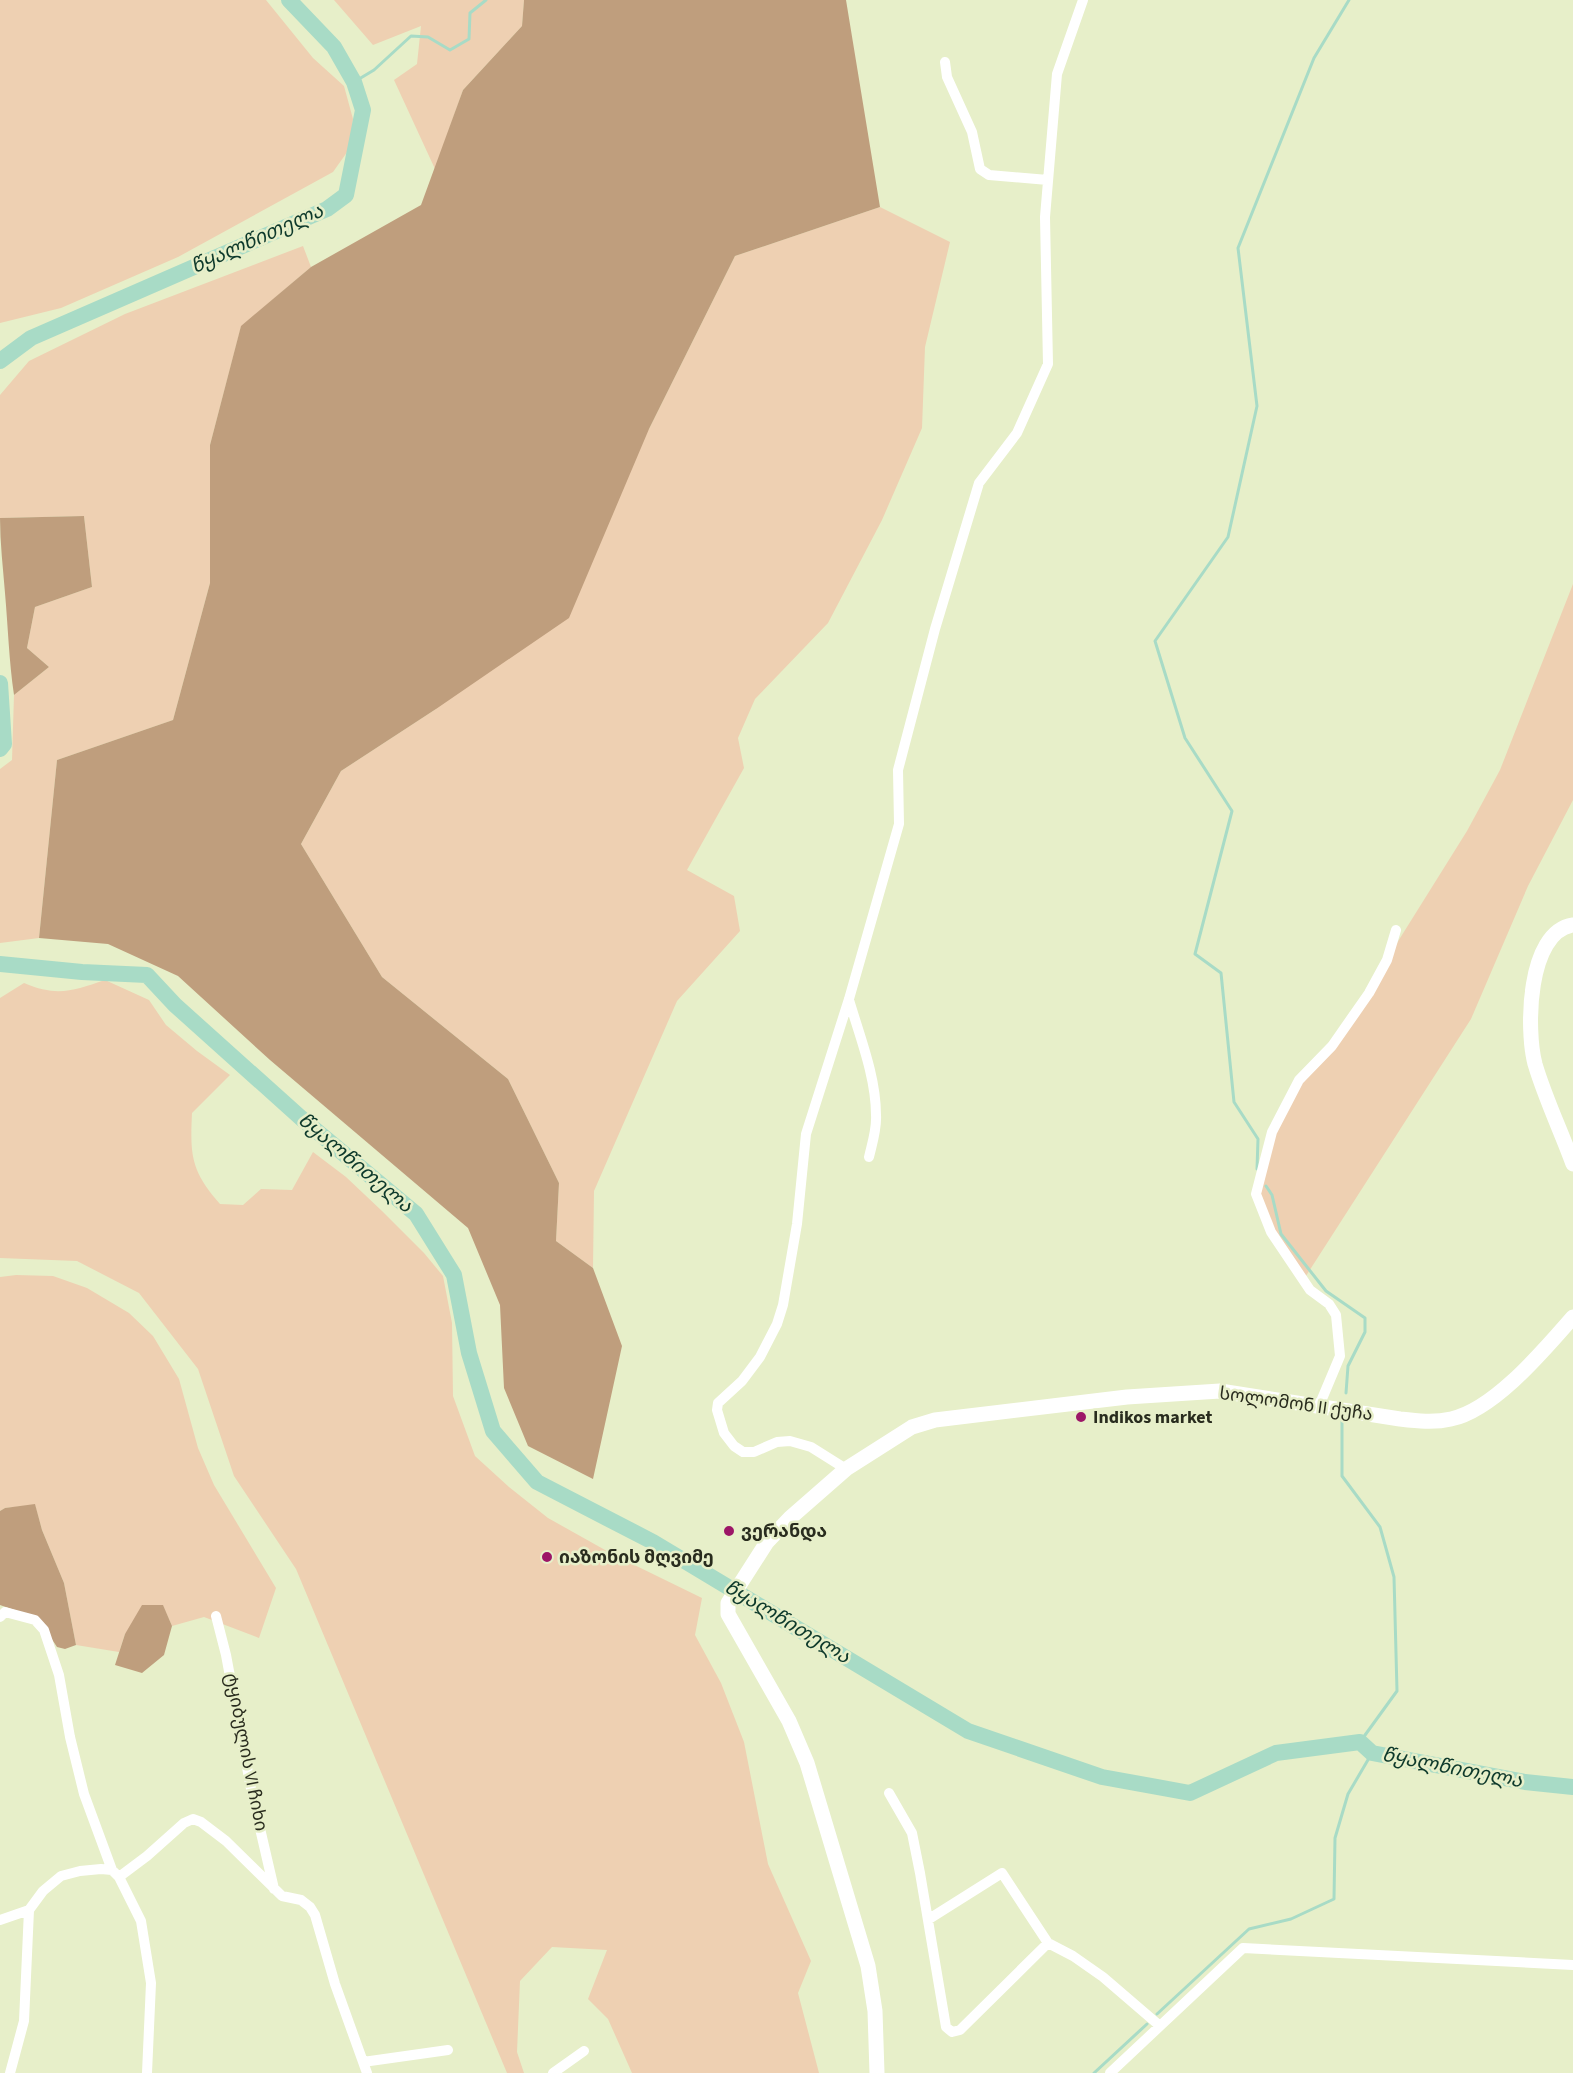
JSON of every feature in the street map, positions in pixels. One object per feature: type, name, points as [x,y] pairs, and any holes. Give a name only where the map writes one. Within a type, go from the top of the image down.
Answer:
[{"type":"main road","points":[[1573,925],[1556,932],[1545,945],[1536,968],[1531,1019],[1535,1063],[1573,1164]]},
{"type":"main road","name":"სოლომონ II ქუჩა","points":[[877,2073],[875,2011],[868,1966],[807,1763],[784,1710],[729,1619],[728,1603],[767,1542],[790,1518],[846,1469],[912,1427],[935,1420],[1127,1397],[1220,1391],[1400,1419],[1428,1422],[1452,1419],[1481,1407],[1533,1363],[1573,1317]]},
{"type":"street","points":[[846,1469],[811,1447],[790,1441],[777,1442],[754,1452],[743,1452],[734,1446],[724,1433],[717,1410],[718,1403],[742,1381],[756,1363],[780,1314],[797,1224],[806,1134],[849,999],[899,824],[898,770],[935,629],[979,483],[1017,433],[1048,364],[1045,216],[1057,74],[1083,0]]},
{"type":"street","points":[[945,62],[947,77],[972,132],[980,169],[989,175],[1048,180]]},
{"type":"street","points":[[1319,1406],[1340,1356],[1336,1315],[1329,1304],[1310,1290],[1271,1232],[1256,1194],[1272,1132],[1299,1080],[1332,1046],[1369,993],[1387,960],[1396,930]]},
{"type":"street","points":[[849,999],[875,1100],[876,1125],[869,1157]]},
{"type":"street","points":[[0,1617],[5,1612],[35,1620],[44,1630],[59,1675],[70,1737],[84,1794],[116,1874],[141,1921],[151,1983],[147,2073]]},
{"type":"street","name":"ტყიბულის VI ჩიხი","points":[[216,1616],[274,1889]]},
{"type":"street","points":[[888,1793],[912,1833],[929,1919],[946,2027],[952,2032],[960,2030],[1048,1943]]},
{"type":"street","points":[[10,2073],[24,2021],[29,1910],[43,1891],[61,1876],[101,1869],[116,1874],[147,1857],[184,1822],[193,1819],[201,1822],[226,1841],[282,1896],[301,1900],[310,1907],[315,1915],[335,1984],[365,2068],[448,2050]]},
{"type":"street","points":[[929,1919],[1002,1874],[1048,1943],[1073,1956],[1103,1977],[1160,2026]]},
{"type":"street","points":[[0,1920],[29,1910]]},
{"type":"street","points":[[1110,2073],[1243,1948],[1573,1965]]},
{"type":"street","points":[[553,2073],[584,2051]]},
{"type":"shaded area","points":[[0,0],[266,0],[313,58],[344,86],[353,119],[350,148],[333,172],[178,257],[61,308],[0,323]]},
{"type":"shaded area","points":[[334,0],[524,0],[522,26],[463,90],[435,169],[394,80],[417,64],[421,26],[373,45]]},
{"type":"shaded area","points":[[524,0],[846,0],[880,207],[735,256],[649,429],[569,618],[341,771],[301,844],[382,977],[508,1079],[559,1183],[556,1241],[593,1268],[622,1346],[593,1479],[528,1446],[504,1388],[500,1305],[468,1228],[270,1060],[178,976],[108,944],[39,938],[57,760],[173,720],[210,583],[210,445],[241,326],[311,267],[421,205],[463,90],[522,26]]},
{"type":"shaded area","points":[[880,207],[950,242],[925,347],[922,428],[882,520],[828,623],[755,699],[738,738],[744,768],[687,870],[734,896],[740,931],[677,1001],[594,1191],[593,1268],[556,1241],[559,1183],[508,1079],[382,977],[301,844],[341,771],[436,709],[649,429],[735,256]]},
{"type":"shaded area","points":[[303,246],[311,267],[241,327],[210,445],[210,583],[173,720],[57,760],[39,938],[0,943],[0,769],[12,760],[14,695],[49,667],[27,648],[35,607],[92,587],[84,516],[0,518],[0,395],[29,361],[125,314]]},
{"type":"shaded area","points":[[84,516],[92,587],[35,607],[27,648],[49,667],[14,695],[0,518]]},
{"type":"shaded area","points":[[1573,584],[1573,800],[1528,886],[1471,1019],[1304,1279],[1273,1233],[1261,1198],[1261,1182],[1269,1134],[1307,1076],[1347,1023],[1467,831],[1500,770]]},
{"type":"shaded area","points":[[105,980],[149,1000],[166,1025],[230,1075],[192,1113],[191,1141],[194,1162],[203,1182],[220,1204],[243,1205],[261,1189],[292,1190],[313,1152],[346,1177],[424,1253],[443,1276],[452,1323],[453,1396],[475,1456],[548,1518],[614,1555],[702,1598],[695,1635],[721,1683],[744,1742],[768,1864],[811,1961],[798,1993],[819,2073],[632,2073],[608,2019],[588,1999],[607,1950],[552,1947],[520,1981],[517,2052],[524,2073],[507,2073],[296,1569],[234,1476],[198,1369],[139,1293],[77,1261],[0,1258],[0,998],[24,983],[46,990],[65,991]]},
{"type":"shaded area","points":[[53,1276],[87,1288],[129,1313],[153,1336],[179,1379],[198,1448],[214,1485],[276,1588],[259,1638],[204,1617],[172,1626],[163,1606],[125,1634],[119,1652],[76,1645],[64,1583],[42,1530],[35,1505],[5,1508],[0,1511],[0,1277]]},
{"type":"shaded area","points":[[35,1504],[42,1530],[64,1583],[76,1645],[65,1649],[57,1647],[38,1618],[0,1605],[0,1511],[5,1508]]},
{"type":"shaded area","points":[[142,1605],[163,1605],[172,1626],[164,1655],[142,1673],[115,1665],[125,1634]]},
{"type":"waterway","name":"წყალწითელა","points":[[0,361],[31,338],[327,209],[346,195],[363,110],[354,82],[334,47],[289,0]]},
{"type":"waterway","points":[[354,82],[374,70],[411,36],[428,37],[450,50],[469,39],[470,13],[486,0]]},
{"type":"waterway","points":[[1257,1169],[1258,1139],[1234,1102],[1221,973],[1195,954],[1232,811],[1185,738],[1155,641],[1228,537],[1257,406],[1238,248],[1314,58],[1349,0]]},
{"type":"waterway","name":"წყალწითელა","points":[[0,683],[4,744],[0,749]]},
{"type":"waterway","name":"წყალწითელა","points":[[0,964],[82,972],[147,975],[175,1005],[301,1118],[416,1214],[454,1275],[469,1353],[493,1431],[537,1482],[653,1542],[968,1731],[1102,1777],[1190,1793],[1276,1753],[1360,1742],[1372,1753],[1525,1782],[1573,1787]]},
{"type":"waterway","points":[[1266,1186],[1272,1195],[1281,1234],[1326,1291],[1365,1318],[1365,1332],[1348,1366],[1346,1393]]},
{"type":"waterway","points":[[1342,1417],[1342,1476],[1380,1527],[1394,1577],[1397,1691],[1360,1742]]},
{"type":"waterway","points":[[1157,2014],[1249,1929],[1291,1919],[1334,1899],[1335,1838],[1348,1794],[1372,1753]]},
{"type":"waterway","points":[[1094,2073],[1147,2024]]},
{"type":"place","name":"Indikos market","points":[[1081,1417]]},
{"type":"place","name":"ვერანდა","points":[[729,1531]]},
{"type":"place","name":"იაზონის მღვიმე","points":[[547,1557]]}]
